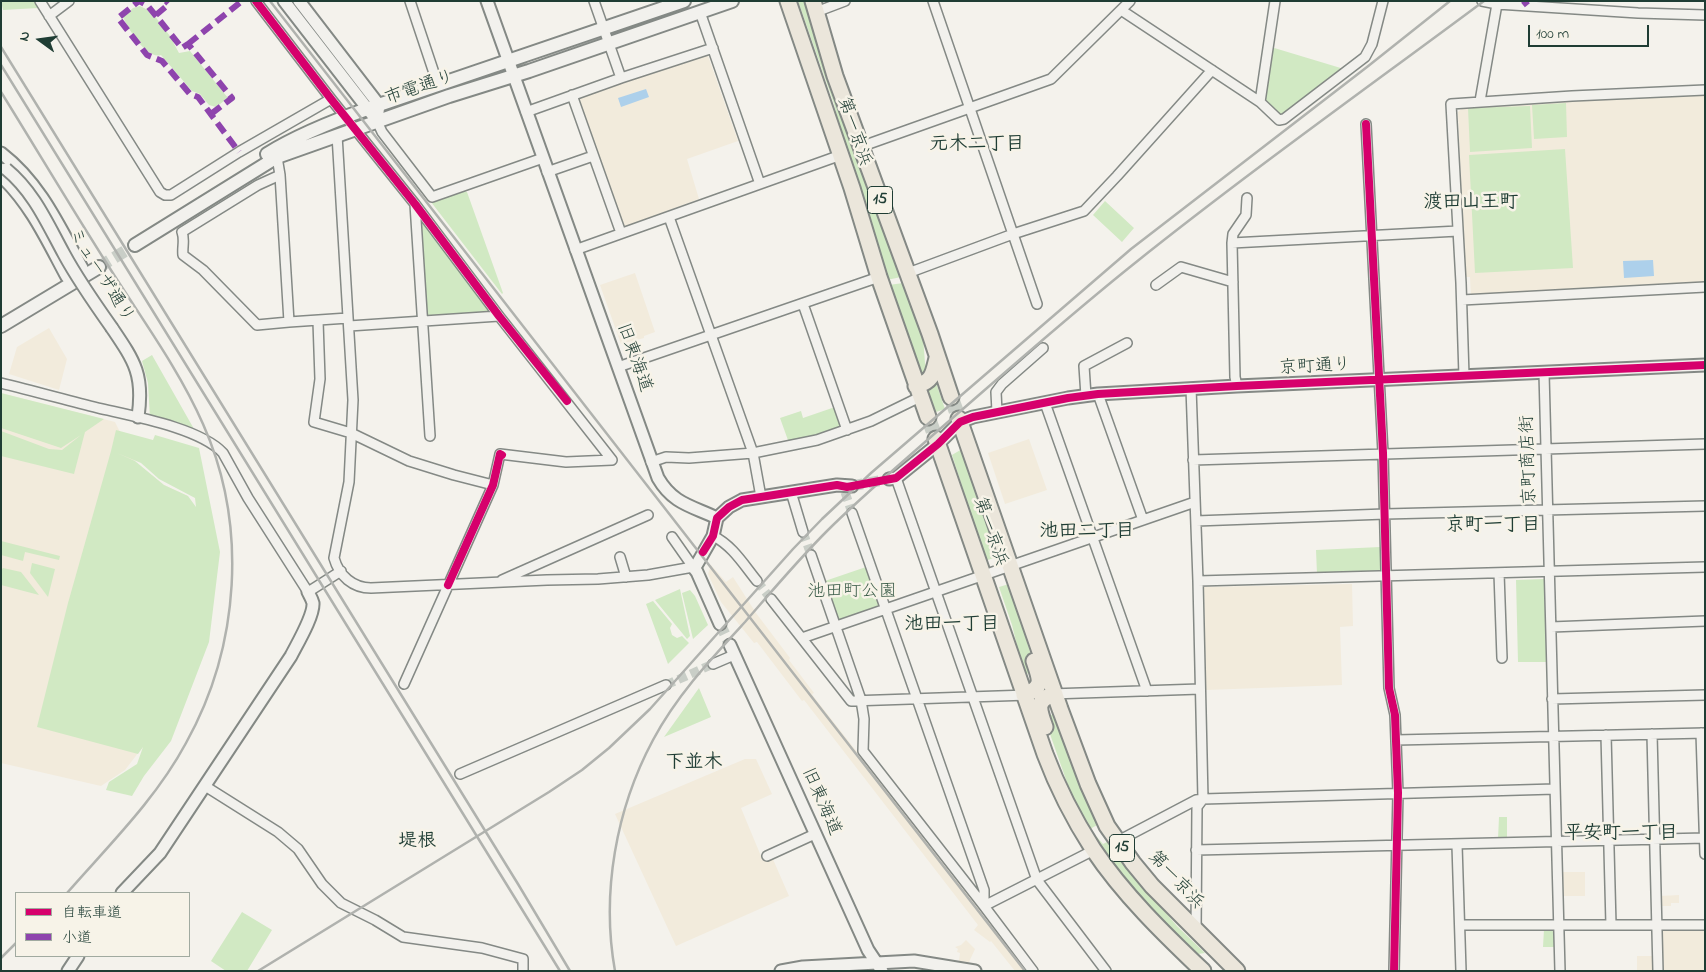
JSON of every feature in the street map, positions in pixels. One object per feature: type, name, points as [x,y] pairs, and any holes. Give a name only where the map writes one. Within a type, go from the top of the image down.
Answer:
[{"type":"highway","name":"第一京浜","points":[[788,1],[928,417]]},
{"type":"highway","name":"第一京浜","points":[[814,7],[835,76],[908,273],[951,397]]},
{"type":"highway","points":[[918,391],[932,377],[937,358]]},
{"type":"highway","name":"第一京浜","points":[[960,420],[1017,584],[1040,695],[1049,764],[1063,796],[1094,850],[1124,889],[1156,925],[1203,971]]},
{"type":"highway","name":"第一京浜","points":[[937,442],[1019,679],[1060,709],[1088,784],[1107,826],[1133,863],[1152,886],[1237,971]]},
{"type":"main road","name":"市電通り","points":[[684,1],[604,28],[511,69],[449,96],[278,157],[133,242],[274,150],[366,106],[438,85],[511,69],[609,43],[732,1]]},
{"type":"main road","points":[[1,316],[82,268],[97,264],[1,326]]},
{"type":"street","points":[[40,1],[155,185],[165,195],[171,195],[239,152],[331,99]]},
{"type":"street","points":[[49,16],[69,1]]},
{"type":"street","points":[[256,1],[612,460],[566,462],[500,454],[493,485],[404,684]]},
{"type":"street","points":[[284,1],[366,106]]},
{"type":"street","points":[[299,1],[382,132],[432,197],[542,158]]},
{"type":"street","points":[[410,1],[438,85]]},
{"type":"street","name":"旧東海道","points":[[487,1],[658,478],[670,495],[679,502],[717,518]]},
{"type":"street","points":[[594,1],[598,17],[604,28],[621,78]]},
{"type":"street","points":[[814,7],[845,1]]},
{"type":"street","points":[[933,1],[1037,304]]},
{"type":"street","points":[[860,146],[1051,79],[1130,1]]},
{"type":"street","points":[[1260,102],[1276,1]]},
{"type":"street","points":[[1121,10],[1260,102],[1279,120],[1284,119],[1365,57],[1372,44],[1383,1]]},
{"type":"street","points":[[1482,1],[1497,4],[1568,4],[1638,13],[1705,15]]},
{"type":"street","points":[[1480,101],[1497,4]]},
{"type":"street","points":[[700,12],[760,184]]},
{"type":"street","points":[[526,112],[713,48]]},
{"type":"street","points":[[908,273],[1013,234],[1084,211],[1212,70]]},
{"type":"street","points":[[1464,376],[1452,104],[1705,90]]},
{"type":"street","points":[[572,95],[621,233]]},
{"type":"street","points":[[1366,124],[1383,453],[1389,688],[1395,715],[1398,793],[1394,971]]},
{"type":"street","points":[[336,136],[353,397],[349,482],[334,558],[348,581],[363,588],[547,580],[598,580],[648,575],[693,567],[697,564],[713,536],[717,518],[742,500],[837,485],[846,488]]},
{"type":"street","points":[[1,153],[13,162],[49,206],[82,268]]},
{"type":"street","points":[[547,172],[593,156]]},
{"type":"street","points":[[575,250],[841,156]]},
{"type":"street","points":[[278,157],[289,322]]},
{"type":"street","points":[[3,170],[38,223],[67,277]]},
{"type":"street","name":"ミューザ通り","points":[[3,170],[16,178],[33,199],[80,281],[129,354],[140,383],[141,396],[138,418]]},
{"type":"street","points":[[280,175],[258,185],[182,232],[184,238],[183,255],[202,270],[257,325],[318,321],[423,322],[499,316]]},
{"type":"street","points":[[1237,386],[1232,243],[1233,234],[1246,215],[1247,198]]},
{"type":"street","points":[[415,204],[430,436]]},
{"type":"street","points":[[670,217],[753,453],[761,497]]},
{"type":"street","points":[[1232,243],[1458,231]]},
{"type":"street","points":[[1156,285],[1181,267],[1233,282]]},
{"type":"street","points":[[618,368],[879,276]]},
{"type":"street","points":[[1462,300],[1705,287]]},
{"type":"street","points":[[804,304],[848,430]]},
{"type":"street","points":[[318,321],[320,378],[314,422],[351,434],[409,461],[493,485]]},
{"type":"street","points":[[1127,343],[1084,366],[1092,395],[1143,520]]},
{"type":"street","points":[[997,412],[996,392],[1002,384],[1043,348]]},
{"type":"street","name":"京町通り","points":[[893,479],[960,420],[1092,395],[1191,388],[1705,366]]},
{"type":"street","name":"京町商店街","points":[[1544,373],[1560,971]]},
{"type":"street","points":[[1,378],[11,386]]},
{"type":"street","points":[[1,383],[187,432],[205,439],[218,447],[308,592],[313,604],[301,637],[264,697],[160,853],[123,892]]},
{"type":"street","points":[[1191,388],[1198,581],[1202,799],[1197,807],[1196,931]]},
{"type":"street","points":[[652,462],[666,457],[689,458],[753,453],[817,440],[890,413],[918,391]]},
{"type":"street","points":[[1045,403],[1147,691]]},
{"type":"street","points":[[1193,460],[1705,444]]},
{"type":"street","points":[[893,479],[936,592],[1037,880],[1106,971]]},
{"type":"street","points":[[791,492],[803,532]]},
{"type":"street","points":[[802,638],[1195,502]]},
{"type":"street","points":[[1196,521],[1705,506]]},
{"type":"street","points":[[852,513],[984,890],[984,906]]},
{"type":"street","points":[[497,583],[648,515]]},
{"type":"street","points":[[713,536],[730,547],[757,581]]},
{"type":"street","points":[[672,537],[697,572],[720,624]]},
{"type":"street","points":[[811,554],[861,700],[864,719],[863,752],[1033,971]]},
{"type":"street","points":[[620,557],[626,577]]},
{"type":"street","points":[[1198,581],[1550,573],[1705,567]]},
{"type":"street","points":[[308,592],[341,571]]},
{"type":"street","points":[[1500,573],[1502,658]]},
{"type":"street","points":[[771,598],[851,700],[1200,689]]},
{"type":"street","points":[[1551,627],[1705,621]]},
{"type":"street","points":[[713,664],[732,650]]},
{"type":"street","name":"旧東海道","points":[[732,650],[868,950],[880,967]]},
{"type":"street","points":[[460,774],[666,685]]},
{"type":"street","points":[[1552,698],[1705,695]]},
{"type":"street","points":[[1396,740],[1703,733],[1705,854]]},
{"type":"street","points":[[1652,734],[1658,971]]},
{"type":"street","points":[[1606,735],[1611,925]]},
{"type":"street","points":[[205,786],[278,832],[298,849],[322,884],[341,903],[403,937],[482,948],[523,960],[523,971]]},
{"type":"street","points":[[1118,841],[1196,800],[1202,799],[1555,789]]},
{"type":"street","points":[[767,856],[815,834]]},
{"type":"street","points":[[1196,850],[1704,838]]},
{"type":"street","points":[[1457,845],[1461,971]]},
{"type":"street","points":[[984,906],[1094,850]]},
{"type":"street","points":[[1460,925],[1705,925]]},
{"type":"street","points":[[68,971],[77,957]]},
{"type":"street","points":[[781,971],[803,966],[834,968],[880,967],[914,961],[975,971]]},
{"type":"shaded area","points":[[707,53],[738,141],[687,159],[699,199],[624,227],[620,226],[576,101],[579,96]]},
{"type":"shaded area","points":[[1705,93],[1705,283],[1471,297],[1470,277],[1465,277],[1458,112],[1466,105]]},
{"type":"shaded area","points":[[635,273],[655,332],[644,336],[644,338],[621,344],[600,285]]},
{"type":"shaded area","points":[[49,328],[67,359],[59,390],[9,374],[17,347]]},
{"type":"shaded area","points":[[1,393],[115,422],[135,462],[164,485],[188,496],[188,615],[158,714],[145,744],[125,770],[101,786],[1,763]]},
{"type":"shaded area","points":[[1029,439],[1047,490],[1005,504],[988,453]]},
{"type":"shaded area","points":[[711,565],[726,582],[733,577],[756,613],[814,693],[812,694],[814,697],[1029,971],[1015,971],[991,941],[974,930],[978,925],[804,700],[802,701],[757,642],[754,643],[721,602],[708,574]]},
{"type":"shaded area","points":[[1352,584],[1353,626],[1340,627],[1342,685],[1206,690],[1204,587]]},
{"type":"shaded area","points":[[745,759],[756,759],[772,794],[741,808],[763,861],[772,857],[789,896],[676,946],[615,814]]},
{"type":"shaded area","points":[[1561,872],[1585,872],[1585,896],[1562,896]]},
{"type":"shaded area","points":[[1679,895],[1679,903],[1671,903],[1671,906],[1660,906],[1660,896]]},
{"type":"shaded area","points":[[1663,929],[1705,929],[1705,971],[1662,971],[1661,931]]},
{"type":"shaded area","points":[[966,940],[975,949],[969,962],[959,961],[960,953],[957,952],[958,949],[955,947],[961,945]]},
{"type":"shaded area","points":[[1637,956],[1654,956],[1655,971],[1637,971]]},
{"type":"green space","points":[[1,1],[34,1],[38,8],[3,10]]},
{"type":"green space","points":[[798,1],[806,1],[830,82],[901,277],[887,280],[842,137],[834,104]]},
{"type":"green space","points":[[140,6],[146,9],[148,7],[173,40],[179,53],[190,51],[228,98],[216,107],[209,105],[200,94],[192,91],[161,55],[150,53],[144,48],[129,29],[123,17],[133,8]]},
{"type":"green space","points":[[1271,47],[1344,69],[1281,116],[1276,115],[1263,99]]},
{"type":"green space","points":[[1566,103],[1567,137],[1534,139],[1532,105]]},
{"type":"green space","points":[[1530,106],[1532,148],[1470,152],[1468,108]]},
{"type":"green space","points":[[1565,149],[1573,268],[1475,273],[1469,155]]},
{"type":"green space","points":[[464,191],[467,192],[502,294],[431,202]]},
{"type":"green space","points":[[1105,201],[1134,228],[1122,242],[1093,215]]},
{"type":"green space","points":[[423,223],[490,310],[488,314],[427,317],[425,315],[419,225]]},
{"type":"green space","points":[[903,283],[923,337],[925,363],[928,372],[922,379],[889,285]]},
{"type":"green space","points":[[152,355],[194,429],[150,418],[148,383],[142,361]]},
{"type":"green space","points":[[935,380],[945,409],[933,413],[925,391]]},
{"type":"green space","points":[[1,393],[104,419],[85,432],[74,474],[1,456],[1,431],[49,449],[62,450],[81,435],[61,448],[1,428]]},
{"type":"green space","points":[[835,407],[842,425],[840,429],[789,443],[780,418],[801,411],[803,418]]},
{"type":"green space","points":[[116,430],[153,440],[155,435],[199,448],[220,552],[209,642],[171,741],[144,776],[132,796],[106,790],[109,782],[137,764],[143,747],[138,754],[37,727],[68,603]],"holes":[[[117,453],[141,463],[159,479],[195,498],[196,507],[188,496],[164,485],[135,461]]]},
{"type":"green space","points":[[962,449],[999,556],[985,561],[952,455]]},
{"type":"green space","points":[[1,541],[60,556],[59,560],[25,552],[23,561],[1,555]]},
{"type":"green space","points":[[1380,547],[1381,572],[1317,574],[1316,550]]},
{"type":"green space","points":[[32,563],[55,569],[48,597],[30,573]]},
{"type":"green space","name":"池田町公園","points":[[866,567],[880,606],[838,621],[825,581]]},
{"type":"green space","points":[[3,568],[21,572],[39,595],[1,585],[1,570]]},
{"type":"green space","points":[[1544,579],[1547,662],[1518,662],[1516,580]]},
{"type":"green space","points":[[1009,584],[1036,671],[1026,674],[999,587]]},
{"type":"green space","points":[[680,589],[690,636],[687,639],[655,600]]},
{"type":"green space","points":[[690,590],[695,596],[708,625],[693,639],[682,593]]},
{"type":"green space","points":[[653,601],[672,624],[670,628],[672,635],[677,638],[682,636],[689,643],[668,664],[646,604]]},
{"type":"green space","points":[[699,688],[711,717],[664,737]]},
{"type":"green space","points":[[1054,714],[1099,824],[1090,829],[1070,791],[1044,717]]},
{"type":"green space","points":[[1499,817],[1507,817],[1507,839],[1498,839]]},
{"type":"green space","points":[[1104,833],[1154,899],[1177,926],[1205,953],[1198,954],[1136,894],[1095,838],[1097,837],[1103,844],[1107,842],[1102,834]]},
{"type":"green space","points":[[242,912],[272,930],[247,971],[226,971],[211,961]]},
{"type":"green space","points":[[1544,929],[1551,929],[1554,933],[1554,947],[1543,947]]},
{"type":"water","points":[[646,89],[649,97],[621,107],[618,98]]},
{"type":"water","points":[[1653,260],[1654,276],[1624,278],[1623,261]]},
{"type":"tunnel","points":[[99,267],[135,245]]},
{"type":"tunnel","points":[[951,397],[959,419]]},
{"type":"tunnel","points":[[928,417],[936,439]]},
{"type":"tunnel","points":[[852,486],[889,479]]},
{"type":"tunnel","points":[[845,492],[852,513]]},
{"type":"tunnel","points":[[803,532],[811,555]]},
{"type":"tunnel","points":[[757,581],[771,599]]},
{"type":"tunnel","points":[[720,624],[730,645]]},
{"type":"tunnel","points":[[666,685],[713,664]]},
{"type":"railway","points":[[270,1],[1025,971]]},
{"type":"railway","points":[[258,971],[582,770],[609,748],[650,709],[793,549],[871,473],[1131,249],[1450,1]]},
{"type":"railway","points":[[615,971],[611,942],[611,882],[621,823],[629,794],[640,767],[662,724],[684,693],[795,564],[879,482],[1109,284],[1265,163],[1484,1]]},
{"type":"railway","points":[[1,47],[570,971]]},
{"type":"railway","points":[[1,65],[560,971]]},
{"type":"railway","points":[[1,92],[183,383],[203,424],[217,463],[227,503],[232,544],[232,585],[227,626],[218,666],[204,706],[186,743],[161,783],[131,821],[68,892]]},
{"type":"railway","points":[[1,958],[15,944]]},
{"type":"marked path","points":[[211,114],[232,98],[188,44],[182,48],[148,6],[139,1],[118,18],[147,55],[162,61],[190,94],[198,97],[239,152]]},
{"type":"marked path","points":[[156,15],[169,4],[166,1]]},
{"type":"marked path","points":[[188,44],[242,1]]},
{"type":"marked path","points":[[1523,5],[1528,1]]},
{"type":"cycle path","points":[[256,1],[415,204],[499,316],[567,401]]},
{"type":"cycle path","points":[[1366,124],[1383,453],[1389,688],[1395,715],[1398,793],[1394,971]]},
{"type":"cycle path","points":[[703,552],[713,536],[717,518],[729,507],[742,500],[837,485],[847,487],[896,478],[938,444],[960,422],[973,417],[1068,398],[1098,394],[1237,386],[1705,365]]},
{"type":"cycle path","points":[[448,585],[493,485],[500,454],[502,455]]},
{"type":"district","name":"元木二丁目","points":[[977,146]]},
{"type":"district","name":"渡田山王町","points":[[1471,204]]},
{"type":"district","name":"京町一丁目","points":[[1493,527]]},
{"type":"district","name":"池田二丁目","points":[[1087,533]]},
{"type":"district","name":"池田一丁目","points":[[952,626]]},
{"type":"district","name":"下並木","points":[[694,764]]},
{"type":"district","name":"平安町一丁目","points":[[1621,835]]},
{"type":"district","name":"堤根","points":[[417,843]]}]
